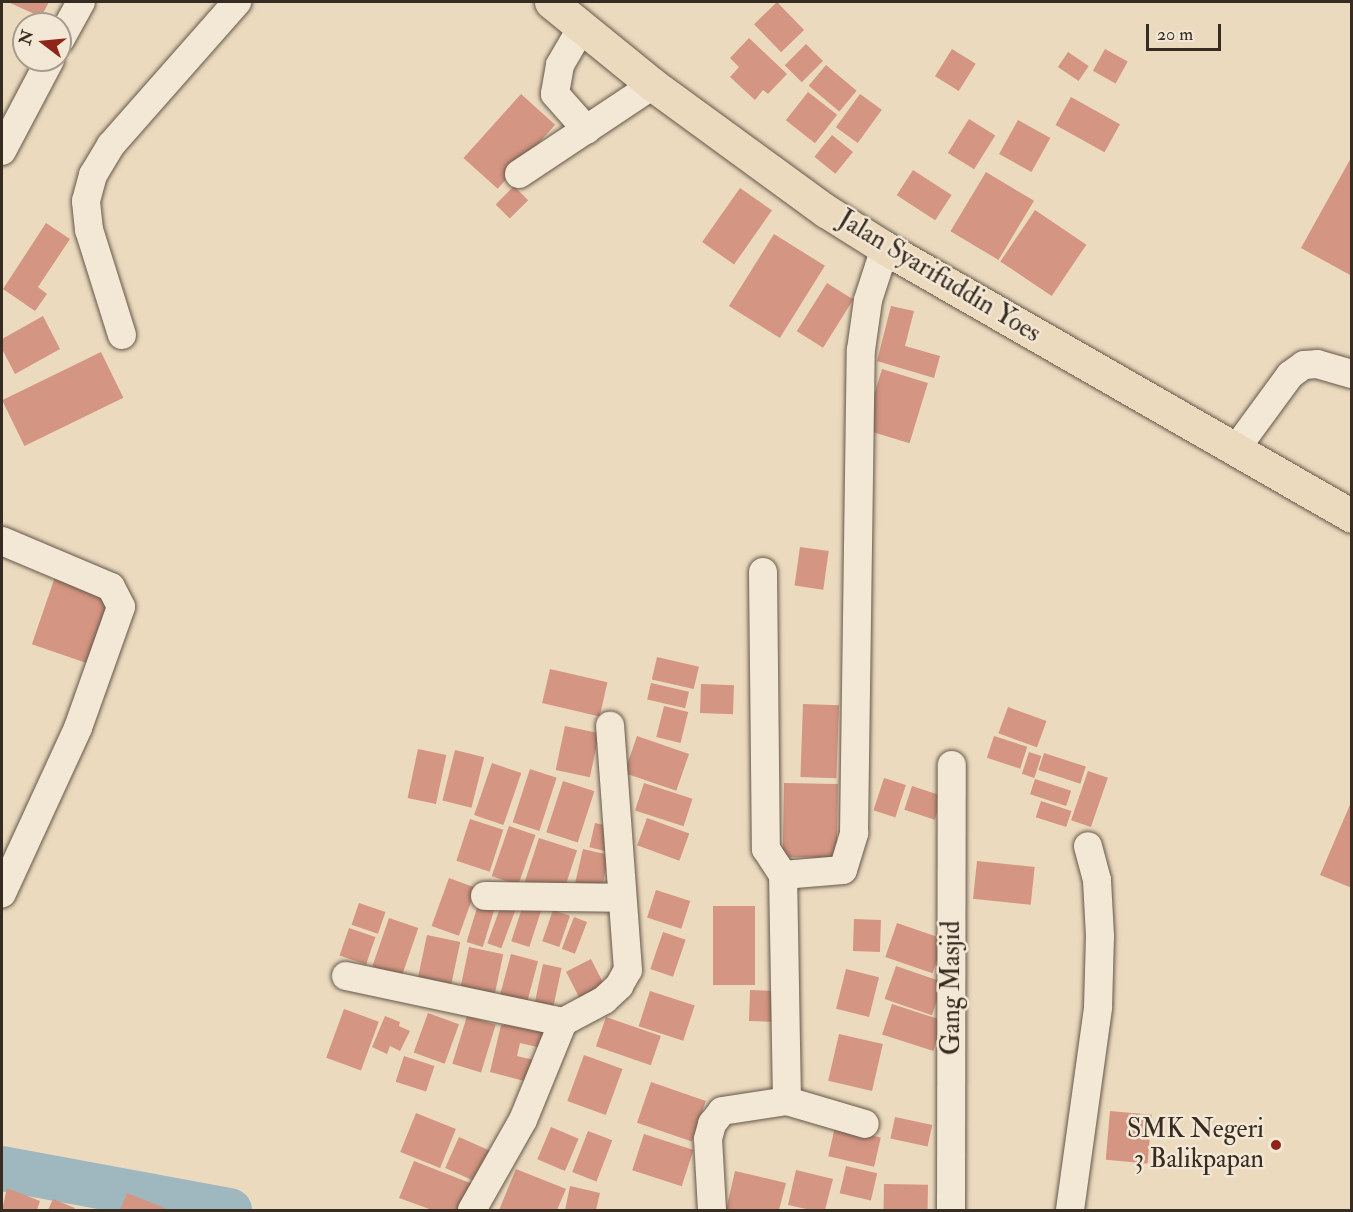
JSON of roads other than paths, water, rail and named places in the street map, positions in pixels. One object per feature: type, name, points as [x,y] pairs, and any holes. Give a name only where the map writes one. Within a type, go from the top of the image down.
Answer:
[{"type":"highway","name":"Jalan Syarifuddin Yoes","points":[[565,10],[653,85],[777,177],[885,248],[1352,516]]},
{"type":"street","points":[[72,18],[81,2]]},
{"type":"street","points":[[122,336],[89,230],[86,201],[93,175],[111,145],[237,2]]},
{"type":"street","points":[[565,10],[555,94],[587,130]]},
{"type":"street","points":[[2,151],[44,72]]},
{"type":"street","points":[[519,174],[653,85]]},
{"type":"street","points":[[783,875],[843,870],[854,833],[861,350],[868,300],[885,248]]},
{"type":"street","points":[[1236,450],[1290,375],[1304,365],[1317,364],[1352,374]]},
{"type":"street","points":[[2,541],[111,587],[120,607],[78,728],[2,893]]},
{"type":"street","points":[[763,572],[766,849],[783,875],[787,1101]]},
{"type":"street","points":[[472,1210],[523,1120],[563,1022],[604,1000],[619,986],[628,970],[610,726]]},
{"type":"street","name":"Gang Masjid","points":[[951,1210],[952,765]]},
{"type":"street","points":[[1071,1203],[1098,1007],[1101,936],[1097,880],[1088,846]]},
{"type":"street","points":[[485,896],[622,898]]},
{"type":"street","points":[[346,976],[563,1022]]},
{"type":"street","points":[[711,1210],[708,1139],[712,1124],[722,1111],[787,1101],[865,1124]]},
{"type":"waterway","points":[[2,1168],[229,1210]]},
{"type":"place","name":"SMK Negeri 3 Balikpapan","points":[[1276,1145]]}]
